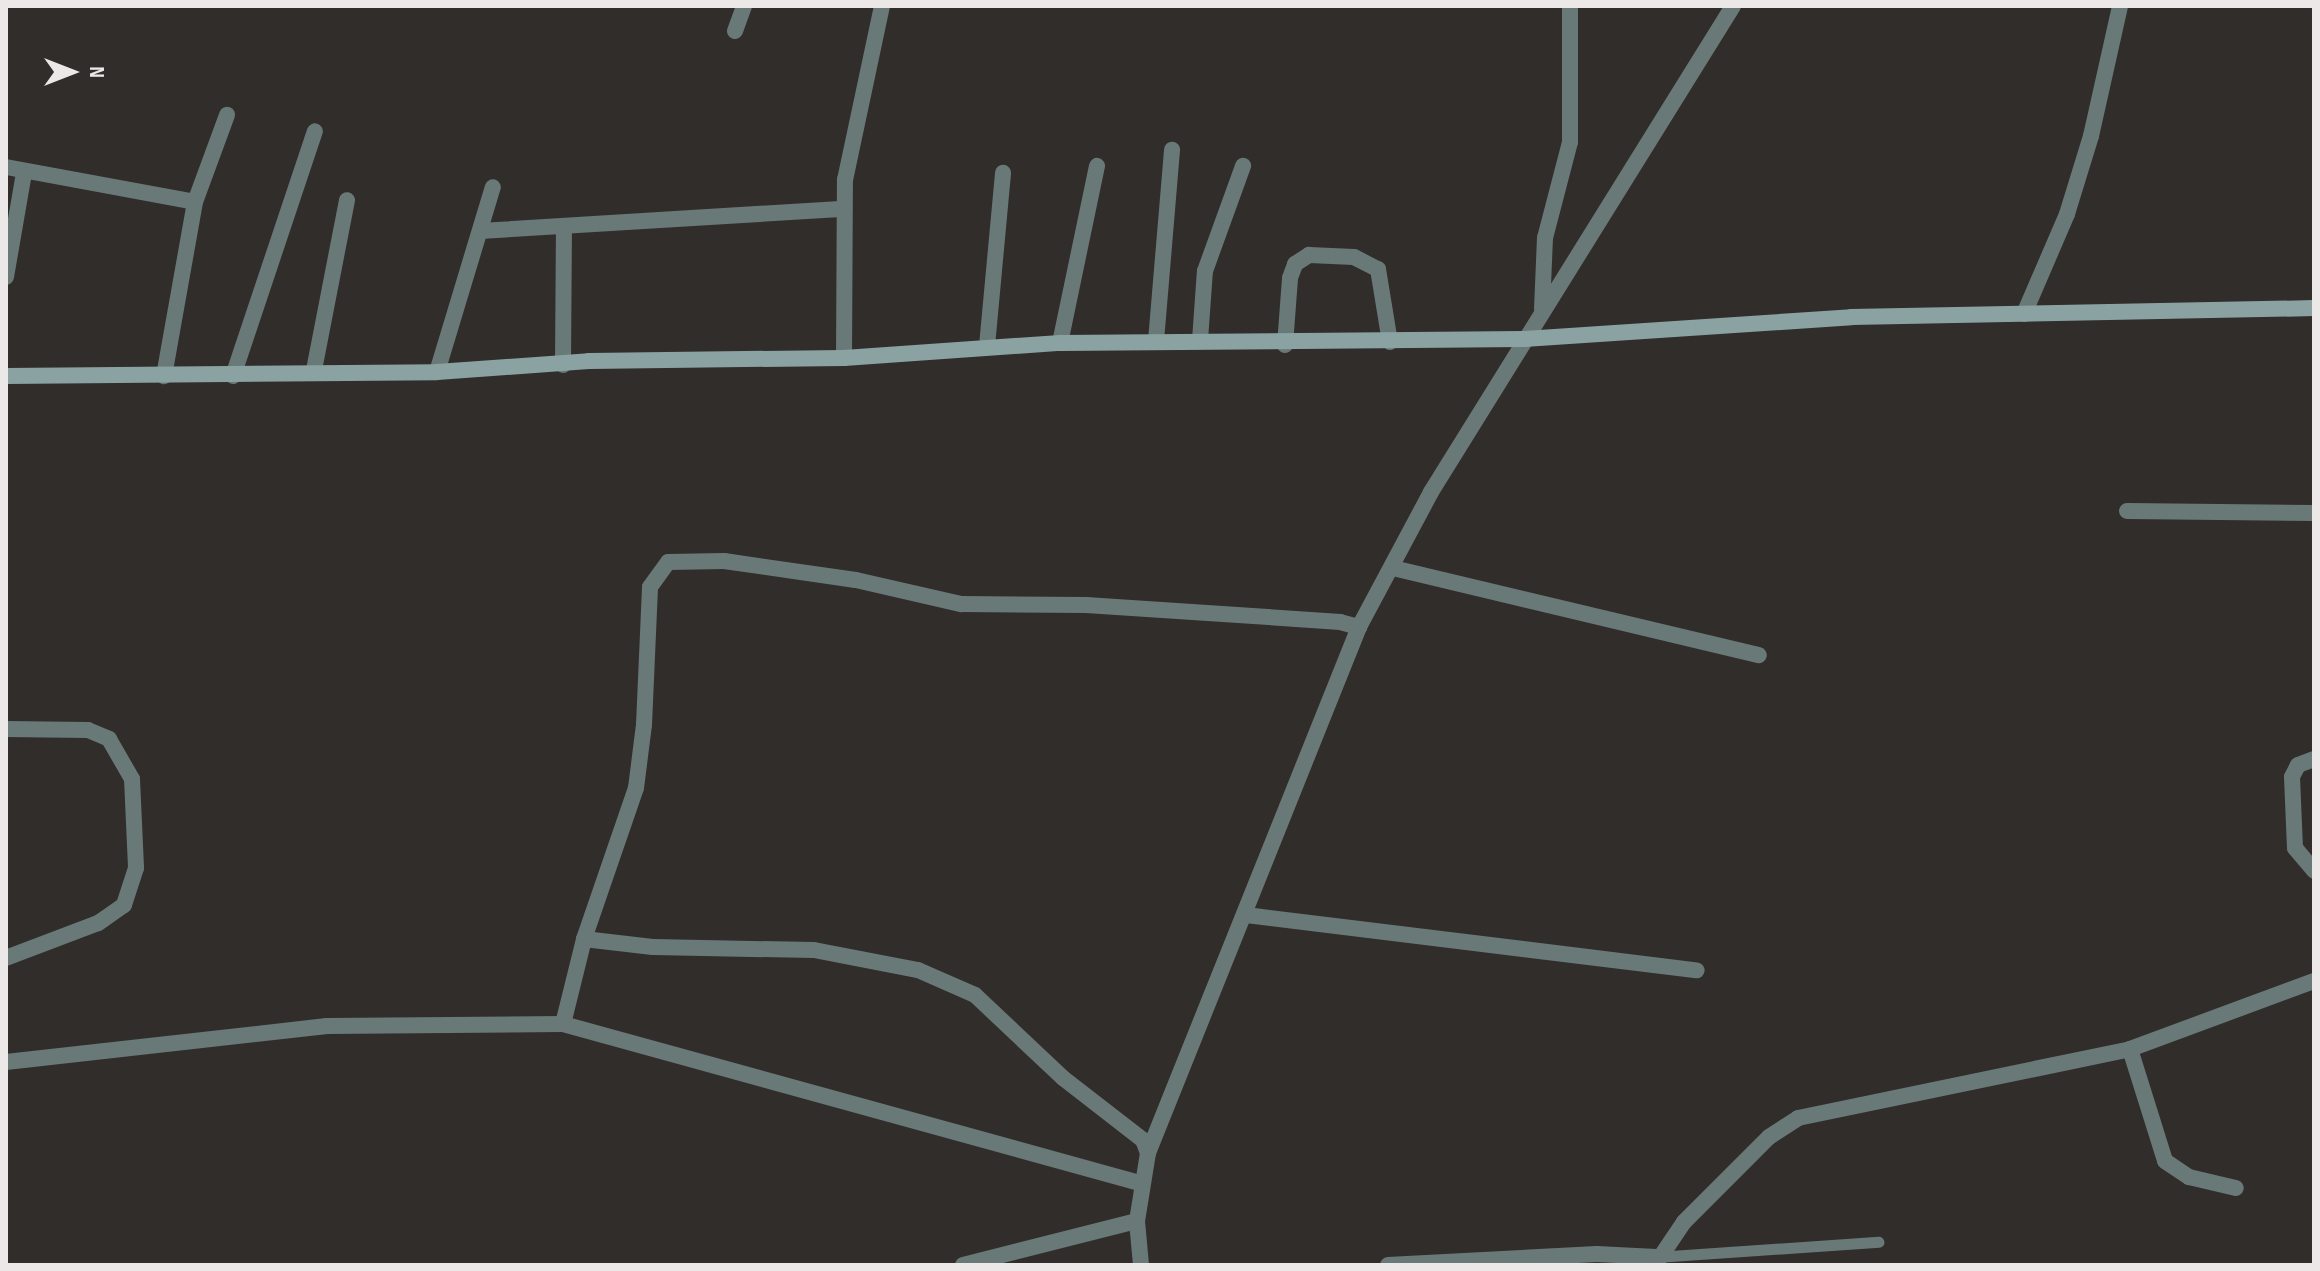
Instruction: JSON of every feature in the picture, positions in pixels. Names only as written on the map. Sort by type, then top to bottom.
[{"type":"main road","points":[[6,376],[233,376],[314,370],[437,372],[563,365],[844,358],[1060,343],[1200,340],[1285,345],[1524,339],[1851,317],[2314,308]]},
{"type":"street","points":[[735,31],[744,6]]},
{"type":"street","points":[[844,358],[844,209],[848,157],[882,6]]},
{"type":"street","points":[[1542,309],[1545,238],[1570,142],[1570,6]]},
{"type":"street","points":[[1141,1265],[1137,1221],[1140,1183],[1148,1153],[1359,627],[1431,492],[1733,6]]},
{"type":"street","points":[[2024,314],[2067,214],[2091,136],[2120,6]]},
{"type":"street","points":[[164,376],[195,202],[227,115]]},
{"type":"street","points":[[233,376],[315,131]]},
{"type":"street","points":[[1156,341],[1172,150]]},
{"type":"street","points":[[1060,343],[1097,166]]},
{"type":"street","points":[[1200,340],[1205,271],[1243,166]]},
{"type":"street","points":[[6,167],[24,173],[195,202]]},
{"type":"street","points":[[6,277],[24,173]]},
{"type":"street","points":[[987,346],[1003,173]]},
{"type":"street","points":[[437,372],[493,187]]},
{"type":"street","points":[[314,370],[347,200]]},
{"type":"street","points":[[480,231],[844,209]]},
{"type":"street","points":[[563,365],[564,227]]},
{"type":"street","points":[[1285,345],[1290,278],[1295,264],[1309,255],[1354,257],[1378,269],[1390,342]]},
{"type":"street","points":[[2127,511],[2314,513]]},
{"type":"street","points":[[563,1024],[584,939],[636,788],[644,725],[650,587],[668,562],[724,561],[856,580],[961,604],[1086,605],[1359,627]]},
{"type":"street","points":[[1393,568],[1759,655]]},
{"type":"street","points":[[6,729],[88,730],[109,739],[132,779],[136,868],[124,905],[98,923],[6,958]]},
{"type":"street","points":[[2314,759],[2298,765],[2292,777],[2295,848],[2314,871]]},
{"type":"street","points":[[1246,915],[1697,970]]},
{"type":"street","points":[[584,939],[653,947],[814,950],[918,970],[975,995],[1063,1078],[1143,1140],[1148,1153]]},
{"type":"street","points":[[1388,1265],[1597,1254],[1656,1261],[1684,1222],[1769,1137],[1798,1118],[2130,1049],[2314,981]]},
{"type":"street","points":[[6,1062],[327,1026],[563,1024],[1140,1183]]},
{"type":"street","points":[[2130,1049],[2165,1161],[2189,1177],[2236,1188]]},
{"type":"street","points":[[963,1265],[1137,1221]]},
{"type":"lane","points":[[1656,1261],[1878,1242]]}]
